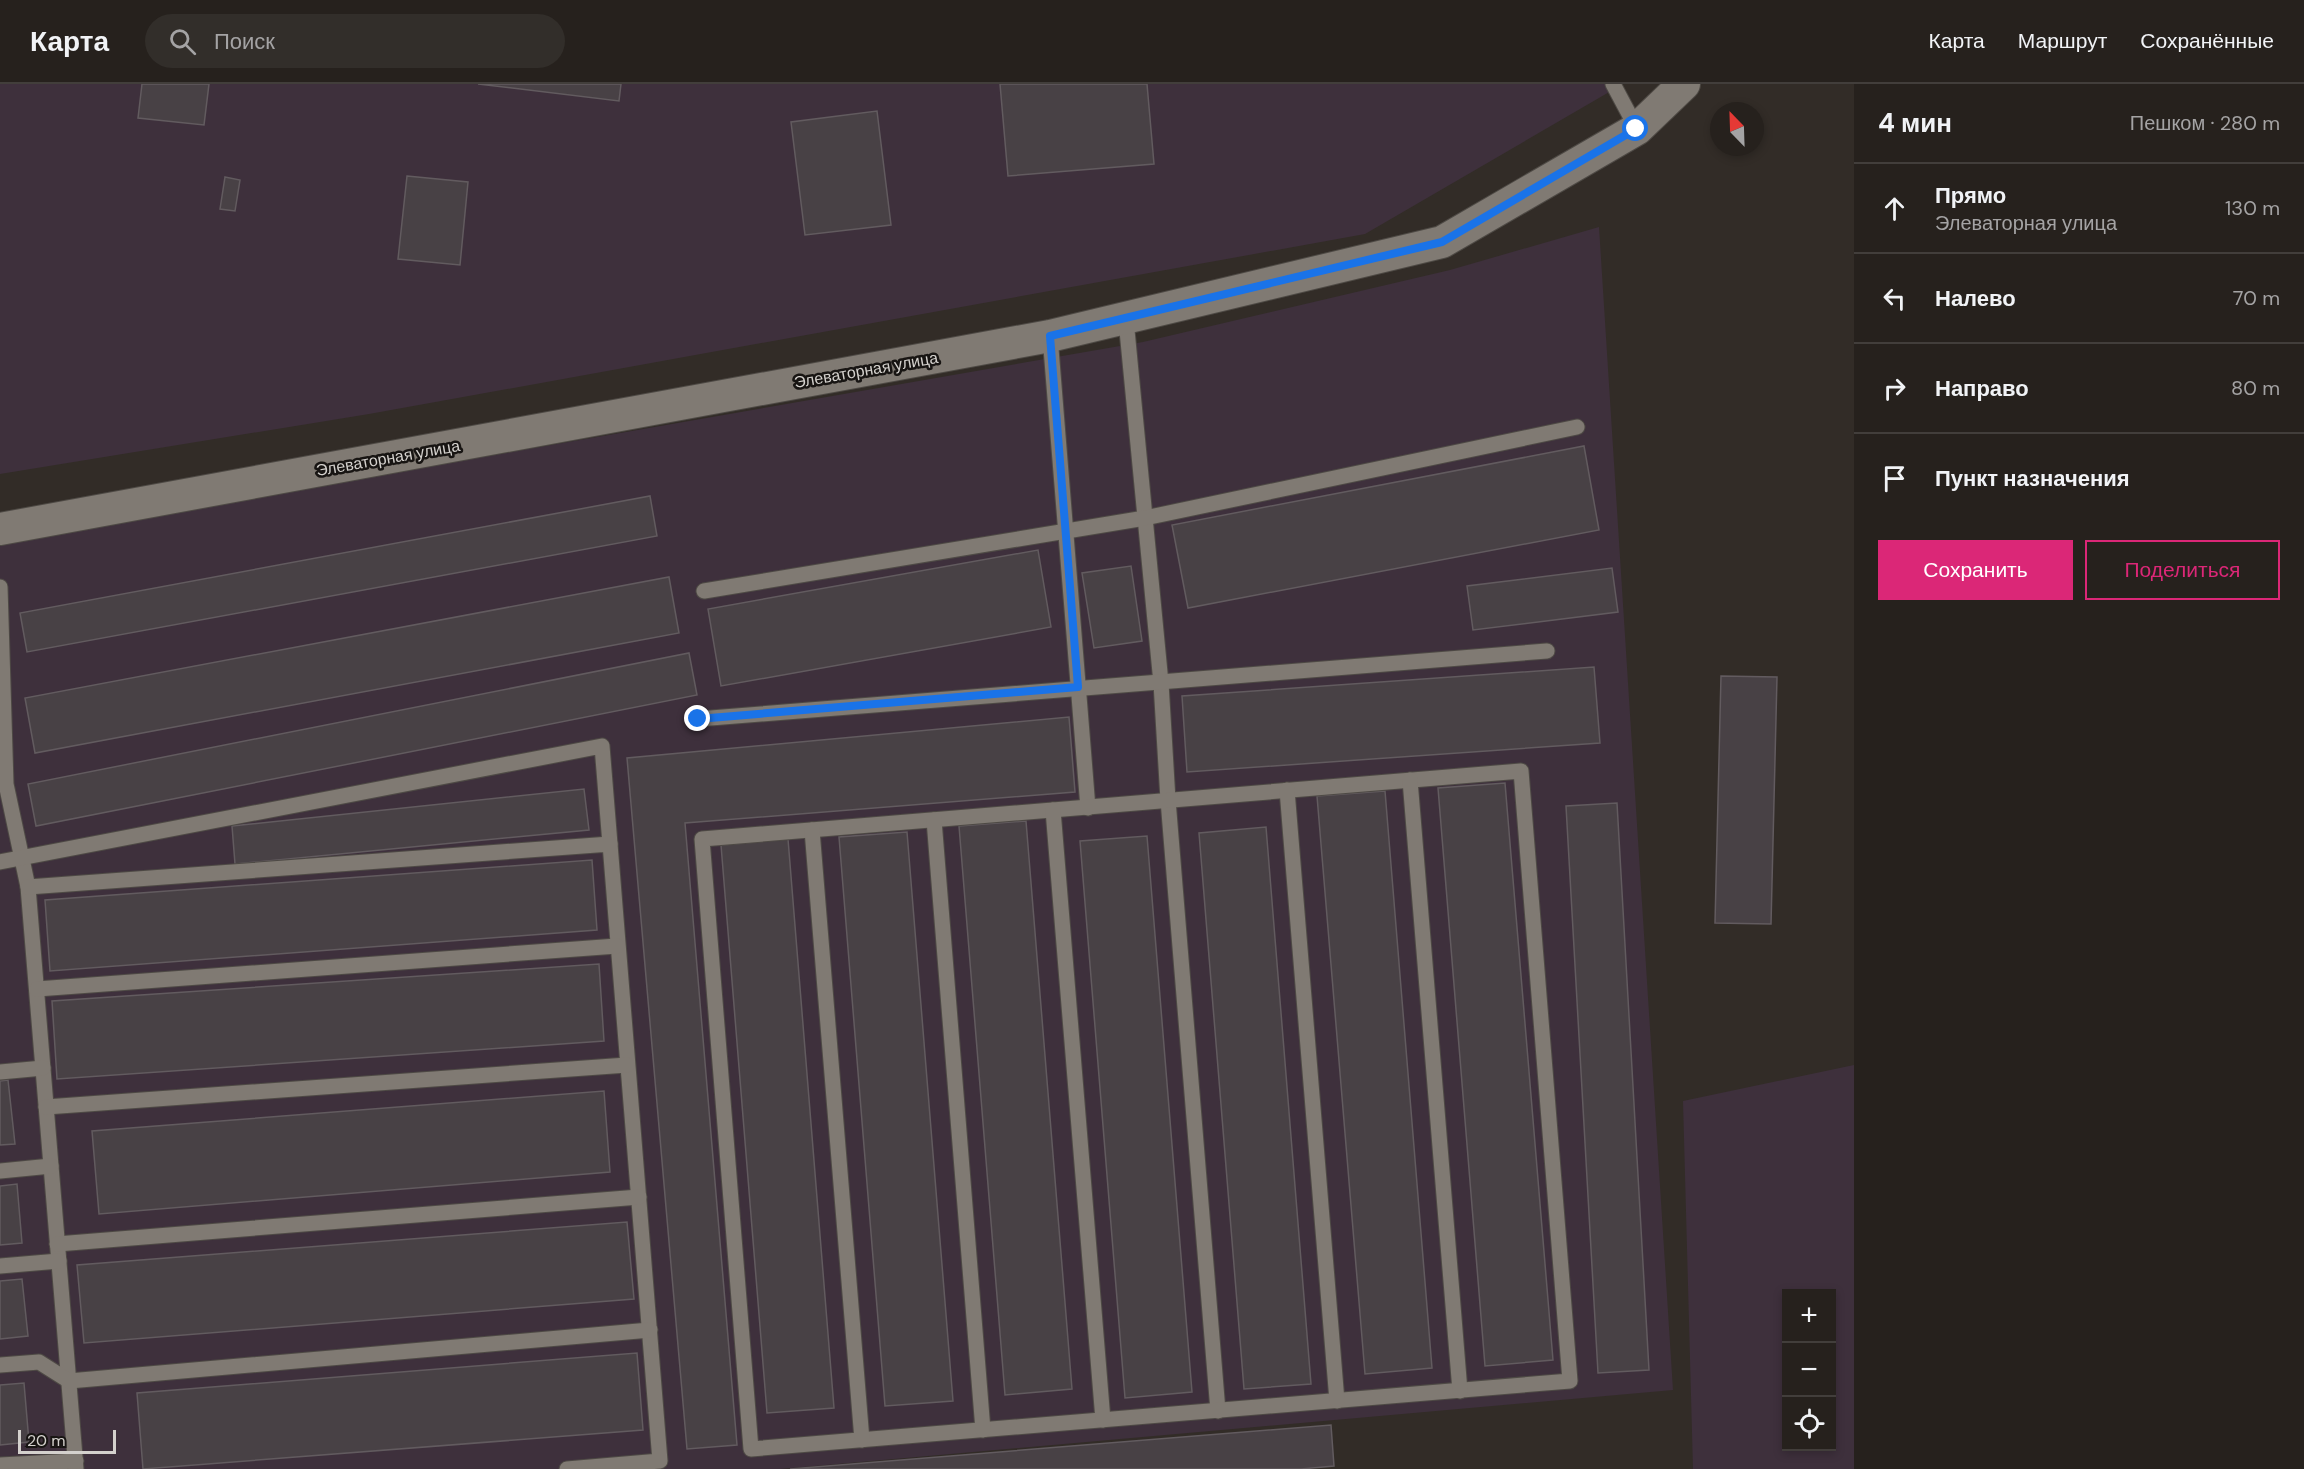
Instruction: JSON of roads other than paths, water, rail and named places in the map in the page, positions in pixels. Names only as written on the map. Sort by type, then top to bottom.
[{"type":"street","name":"Элеваторная улица","points":[[0,529],[1050,336],[1126,320],[1442,242],[1636,129],[1684,84]]},
{"type":"lane","points":[[1614,84],[1636,129]]},
{"type":"lane","points":[[1126,320],[1161,683],[1168,800],[1218,1411]]},
{"type":"lane","points":[[1050,336],[1088,808]]},
{"type":"lane","points":[[704,591],[1065,529],[1145,518],[1577,427]]},
{"type":"lane","points":[[0,587],[6,784],[28,887],[76,1465],[0,1465]]},
{"type":"lane","points":[[698,719],[1547,651]]},
{"type":"lane","points":[[0,862],[602,746],[660,1461],[567,1469]]},
{"type":"lane","points":[[1521,771],[1570,1382],[751,1449],[702,839],[1287,790],[1521,771]]},
{"type":"lane","points":[[1410,780],[1460,1391]]},
{"type":"lane","points":[[1287,790],[1337,1401]]},
{"type":"lane","points":[[1053,810],[1103,1420]]},
{"type":"lane","points":[[934,820],[983,1430]]},
{"type":"lane","points":[[812,830],[862,1440]]},
{"type":"lane","points":[[28,887],[610,844]]},
{"type":"lane","points":[[37,989],[617,946]]},
{"type":"lane","points":[[46,1107],[627,1065]]},
{"type":"lane","points":[[0,1072],[43,1068]]},
{"type":"lane","points":[[0,1171],[51,1166]]},
{"type":"lane","points":[[57,1244],[639,1197]]},
{"type":"lane","points":[[0,1266],[59,1262]]},
{"type":"lane","points":[[0,1365],[39,1362],[69,1381],[651,1330]]}]
